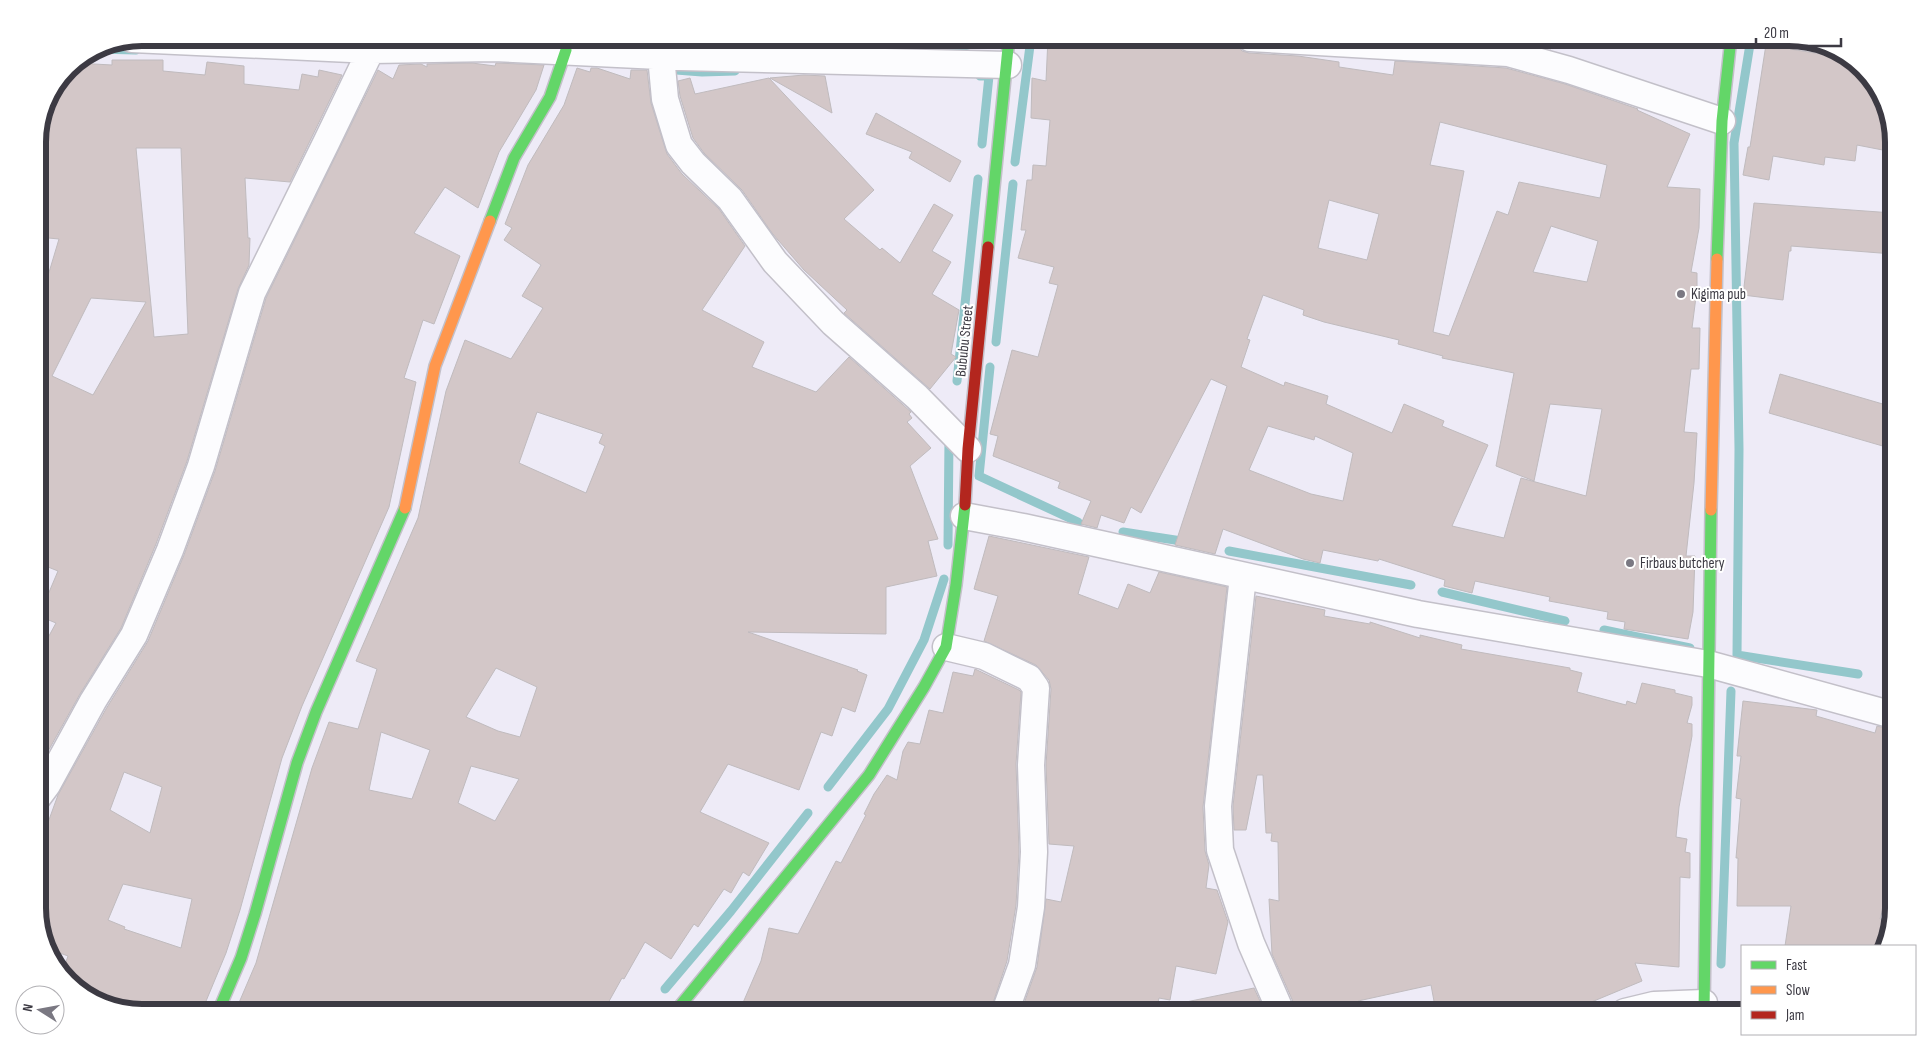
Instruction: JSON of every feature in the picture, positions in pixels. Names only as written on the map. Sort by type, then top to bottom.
[{"type":"street","points":[[276,46],[372,50],[494,48],[661,56],[1008,65]]},
{"type":"street","name":"Bububu Street","points":[[682,1004],[869,775],[924,687],[946,647],[964,516],[968,449],[1009,46]]},
{"type":"street","points":[[1388,46],[1508,53],[1569,70],[1722,121]]},
{"type":"street","points":[[1704,1004],[1708,664],[1718,196],[1722,121],[1730,46]]},
{"type":"street","points":[[46,786],[93,701],[134,636],[170,550],[201,466],[252,293],[372,50]]},
{"type":"street","points":[[221,1004],[241,958],[255,914],[297,763],[316,712],[404,512],[435,366],[514,158],[550,97],[566,50]]},
{"type":"street","points":[[661,56],[665,98],[679,145],[693,163],[730,199],[775,262],[833,323],[917,397],[968,449]]},
{"type":"street","points":[[964,516],[1024,527],[1418,614],[1708,664],[1885,713]]},
{"type":"street","points":[[1243,576],[1218,806],[1220,850],[1251,943],[1278,1004]]},
{"type":"street","points":[[946,647],[984,656],[1029,678],[1036,688],[1031,765],[1034,852],[1031,907],[1022,965],[1008,1004]]},
{"type":"building","points":[[1048,46],[1238,46],[1242,51],[1249,53],[1298,56],[1339,62],[1339,67],[1393,75],[1395,61],[1506,68],[1565,84],[1638,109],[1690,134],[1667,187],[1700,189],[1699,228],[1691,272],[1697,273],[1692,328],[1700,328],[1699,369],[1691,369],[1684,432],[1697,433],[1686,556],[1695,556],[1693,612],[1688,639],[1624,629],[1625,622],[1607,619],[1608,612],[1549,601],[1550,597],[1475,581],[1472,593],[1444,586],[1445,580],[1379,559],[1378,561],[1323,550],[1320,563],[1303,559],[1223,529],[1215,554],[1175,545],[1227,386],[1211,379],[1141,513],[1131,507],[1124,523],[1101,515],[1097,528],[1081,524],[1091,501],[1058,488],[1060,482],[993,456],[998,436],[990,434],[1012,350],[1038,357],[1058,285],[1049,283],[1054,267],[1018,258],[1026,230],[1021,230],[1027,180],[1032,180],[1033,165],[1046,166],[1050,120],[1031,118],[1032,78],[1046,81]],"holes":[[[1440,122],[1607,165],[1600,198],[1519,182],[1508,215],[1497,211],[1449,336],[1433,332],[1464,171],[1430,165]],[[1329,200],[1379,214],[1367,260],[1318,248]],[[1551,226],[1598,241],[1587,282],[1533,272]],[[1263,295],[1304,310],[1303,315],[1324,322],[1399,340],[1398,344],[1443,356],[1442,358],[1514,373],[1496,466],[1534,481],[1550,404],[1602,409],[1586,496],[1521,478],[1504,538],[1452,526],[1488,445],[1442,426],[1444,421],[1404,404],[1392,433],[1326,404],[1328,396],[1285,382],[1284,386],[1241,367],[1250,340],[1247,339]],[[1268,426],[1314,440],[1315,436],[1353,453],[1343,501],[1311,494],[1249,470]]]},
{"type":"building","points":[[1539,46],[1552,46],[1551,49]]},
{"type":"building","points":[[1766,46],[1791,46],[1790,49],[1830,55],[1842,62],[1869,89],[1880,111],[1885,136],[1885,150],[1857,145],[1855,161],[1825,157],[1824,165],[1773,156],[1769,180],[1743,175],[1748,147],[1750,147]]},
{"type":"building","points":[[112,60],[163,60],[163,71],[205,75],[207,62],[244,66],[244,84],[299,90],[302,74],[318,77],[319,70],[342,75],[290,182],[245,178],[248,238],[250,238],[249,265],[238,289],[187,461],[156,544],[121,628],[80,694],[46,755],[46,641],[56,623],[46,619],[46,599],[58,571],[46,566],[46,282],[59,239],[46,238],[46,136],[54,105],[62,89],[74,74],[87,64],[112,65]],"holes":[[[136,148],[181,148],[188,334],[154,337]],[[91,298],[146,302],[93,395],[52,376]]]},
{"type":"building","points":[[472,63],[495,66],[496,63],[544,65],[536,90],[499,152],[478,208],[445,187],[414,233],[460,256],[434,324],[423,320],[404,378],[416,382],[389,507],[302,706],[282,758],[240,910],[226,953],[205,1004],[142,1004],[111,999],[89,988],[70,971],[65,965],[68,956],[57,952],[51,939],[46,914],[46,828],[58,795],[106,709],[148,641],[184,555],[215,471],[266,298],[378,70],[393,79],[399,65],[421,64],[427,67],[427,64]],"holes":[[[124,772],[162,787],[150,833],[110,810]],[[123,884],[192,899],[181,948],[124,929],[125,927],[108,920]]]},
{"type":"building","points":[[577,68],[590,72],[591,68],[597,68],[630,79],[631,70],[647,70],[651,103],[667,154],[682,174],[719,209],[745,246],[702,310],[764,342],[752,367],[816,392],[849,357],[911,412],[909,414],[912,418],[907,422],[931,448],[910,466],[938,539],[928,541],[937,576],[886,587],[886,634],[748,632],[858,670],[867,675],[855,712],[842,707],[832,736],[821,732],[799,790],[728,764],[700,812],[769,843],[749,876],[743,872],[731,893],[724,889],[698,927],[694,924],[671,959],[645,942],[607,1004],[238,1004],[256,963],[312,768],[329,722],[358,729],[377,669],[356,661],[418,518],[446,391],[465,340],[511,359],[543,308],[522,296],[541,265],[504,240],[512,228],[505,224],[528,165],[564,105]],"holes":[[[537,412],[603,434],[599,443],[605,446],[586,493],[519,463]],[[496,668],[537,687],[520,737],[498,731],[466,717]],[[381,732],[430,750],[412,799],[369,790]],[[471,766],[519,779],[495,821],[458,803]]]},
{"type":"building","points":[[804,75],[825,76],[832,113],[770,78]]},
{"type":"building","points":[[690,78],[695,94],[769,78],[874,190],[844,219],[880,250],[882,248],[900,263],[934,204],[953,215],[932,251],[951,262],[932,294],[959,310],[951,354],[956,357],[930,389],[844,313],[847,310],[804,270],[772,233],[742,190],[704,153],[693,138],[680,96],[678,81]]},
{"type":"building","points":[[876,113],[961,161],[950,182],[909,158],[912,152],[866,134]]},
{"type":"building","points":[[1754,203],[1885,212],[1885,253],[1791,246],[1783,300],[1743,295]]},
{"type":"building","points":[[1780,374],[1885,405],[1885,447],[1769,413]]},
{"type":"building","points":[[989,536],[1089,557],[1078,594],[1118,609],[1128,584],[1150,593],[1159,572],[1227,587],[1203,807],[1205,851],[1209,865],[1206,888],[1217,890],[1228,922],[1216,974],[1176,966],[1170,1000],[1159,998],[1158,1004],[1024,1004],[1037,967],[1046,899],[1061,902],[1074,846],[1049,844],[1046,765],[1051,689],[1049,680],[1036,665],[984,641],[998,596],[974,589]]},
{"type":"building","points":[[1256,596],[1325,610],[1324,616],[1370,624],[1370,622],[1420,638],[1420,635],[1462,645],[1461,649],[1570,668],[1570,670],[1582,673],[1577,692],[1626,705],[1627,701],[1636,704],[1642,683],[1675,690],[1675,693],[1692,697],[1692,705],[1687,723],[1692,724],[1692,736],[1679,807],[1676,837],[1687,839],[1685,852],[1690,853],[1690,878],[1680,877],[1679,967],[1635,963],[1642,981],[1587,1004],[1435,1004],[1431,985],[1358,1001],[1359,1004],[1294,1004],[1272,954],[1269,899],[1279,901],[1278,842],[1271,841],[1272,833],[1266,833],[1263,775],[1257,775],[1246,830],[1234,830],[1233,806]]},
{"type":"building","points":[[975,669],[1021,692],[1016,764],[1019,852],[1016,905],[1007,961],[993,1004],[742,1004],[761,961],[769,928],[798,934],[836,861],[841,863],[866,815],[864,814],[874,794],[887,775],[897,780],[903,751],[908,742],[920,744],[929,710],[943,713],[953,672],[973,676]]},
{"type":"building","points":[[1743,701],[1817,710],[1816,716],[1875,733],[1877,726],[1885,728],[1885,901],[1880,919],[1884,920],[1877,945],[1785,945],[1791,906],[1737,906],[1738,858],[1736,858],[1741,799],[1736,798],[1741,756],[1737,756]]},
{"type":"building","points":[[1254,988],[1261,1004],[1186,1004],[1186,1002]]},
{"type":"waterway","points":[[748,47],[758,46]]},
{"type":"waterway","points":[[878,46],[890,50]]},
{"type":"waterway","points":[[900,49],[942,50],[963,46]]},
{"type":"waterway","points":[[1015,162],[1030,46]]},
{"type":"waterway","points":[[1750,46],[1734,143],[1739,449],[1737,655],[1858,674]]},
{"type":"waterway","points":[[117,50],[136,50]]},
{"type":"waterway","points":[[663,69],[702,72],[735,71]]},
{"type":"waterway","points":[[980,76],[989,76],[982,144]]},
{"type":"waterway","points":[[957,381],[978,179]]},
{"type":"waterway","points":[[996,342],[1013,184]]},
{"type":"waterway","points":[[990,367],[979,476],[1078,522]]},
{"type":"waterway","points":[[948,545],[949,438]]},
{"type":"waterway","points":[[1123,532],[1188,542]]},
{"type":"waterway","points":[[1229,551],[1411,585]]},
{"type":"waterway","points":[[828,787],[888,709],[924,640],[944,579]]},
{"type":"waterway","points":[[1442,592],[1565,621]]},
{"type":"waterway","points":[[1604,630],[1690,648]]},
{"type":"waterway","points":[[1721,964],[1731,691]]},
{"type":"waterway","points":[[665,989],[731,911],[808,813]]},
{"type":"traffic: fast","points":[[988,247],[1008,46]]},
{"type":"traffic: fast","points":[[1717,259],[1722,121],[1730,46]]},
{"type":"traffic: fast","points":[[490,221],[514,158],[550,97],[566,50]]},
{"type":"traffic: fast","points":[[682,1004],[869,775],[924,687],[946,647],[956,585],[965,505]]},
{"type":"traffic: fast","points":[[221,1004],[241,958],[255,914],[297,763],[316,712],[405,508]]},
{"type":"traffic: fast","points":[[1704,1004],[1711,510]]},
{"type":"traffic: slow","points":[[405,508],[435,366],[490,221]]},
{"type":"traffic: slow","points":[[1711,510],[1717,259]]},
{"type":"traffic: jam","points":[[965,505],[968,449],[988,247]]},
{"type":"place","name":"Kigima pub","points":[[1681,294]]},
{"type":"place","name":"Firbaus butchery","points":[[1630,563]]}]
